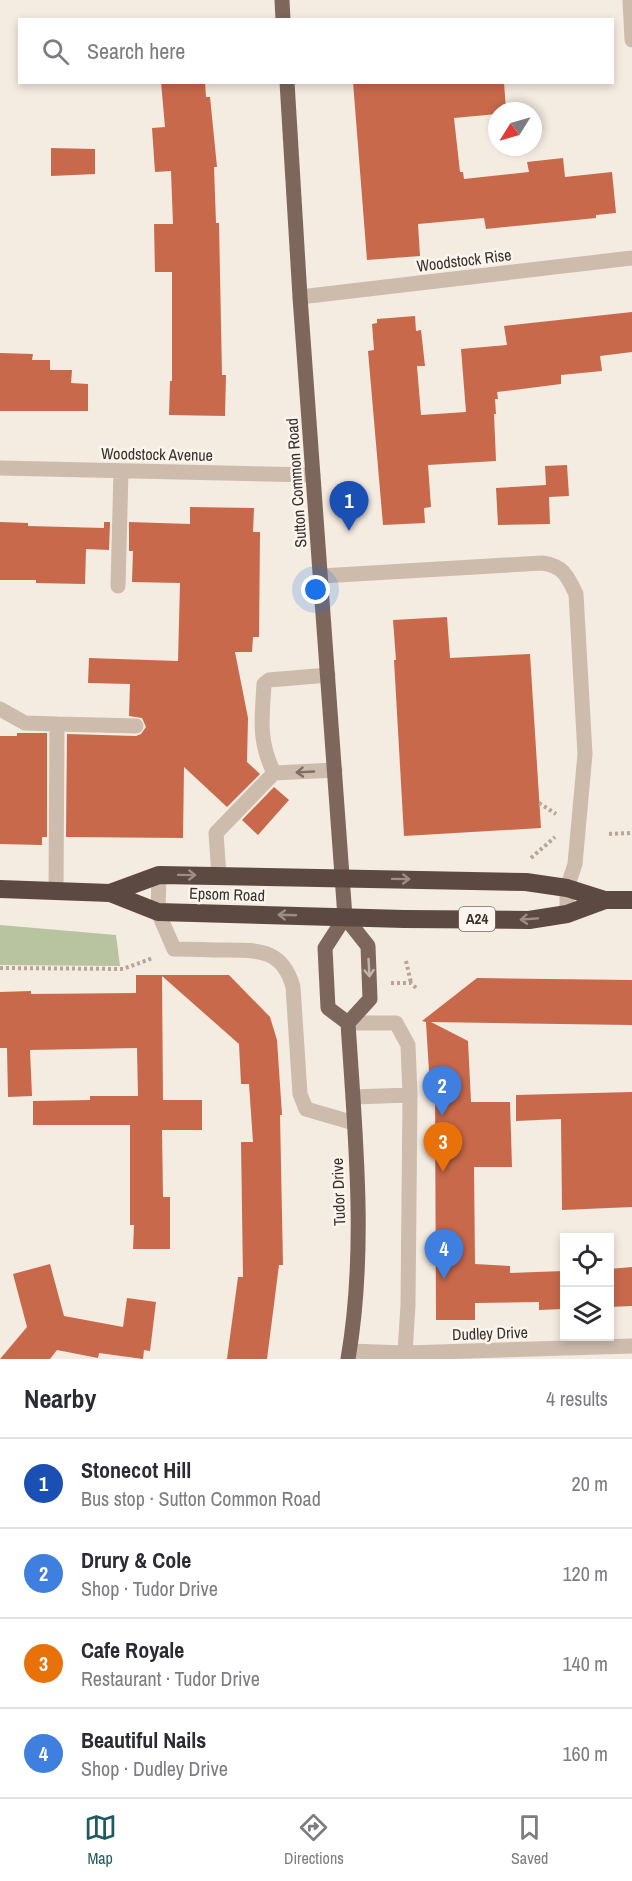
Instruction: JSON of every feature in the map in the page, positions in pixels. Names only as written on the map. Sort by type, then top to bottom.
[{"type":"highway","name":"Epsom Road","points":[[110,893],[159,875],[343,878]]},
{"type":"highway","name":"A24","points":[[343,878],[526,882],[567,888],[605,900],[631,900]]},
{"type":"highway","name":"Epsom Road","points":[[0,889],[110,893],[158,912],[345,917]]},
{"type":"highway","name":"A24","points":[[345,917],[530,920],[567,914],[605,900]]},
{"type":"main road","points":[[282,0],[283,18]]},
{"type":"main road","name":"Sutton Common Road","points":[[287,84],[300,297],[345,917]]},
{"type":"main road","points":[[345,917],[368,946],[370,983],[370,999],[348,1023],[328,1008],[325,948],[345,917]]},
{"type":"main road","name":"Tudor Drive","points":[[348,1023],[353,1097],[357,1237],[356,1293],[349,1355]]},
{"type":"street","points":[[630,0],[632,40]]},
{"type":"street","name":"Woodstock Rise","points":[[300,297],[632,258]]},
{"type":"street","name":"Woodstock Avenue","points":[[0,468],[314,475]]},
{"type":"street","points":[[117,586],[121,471]]},
{"type":"street","points":[[321,576],[542,563],[556,565],[568,577],[576,594],[585,754],[574,864],[567,888],[567,914]]},
{"type":"street","points":[[274,773],[265,755],[261,735],[264,684],[268,680],[328,675]]},
{"type":"street","points":[[0,709],[25,723],[136,726]]},
{"type":"street","points":[[56,891],[57,724]]},
{"type":"street","points":[[219,876],[216,833],[274,773],[335,770]]},
{"type":"street","points":[[159,875],[158,912],[174,949],[254,950],[268,954],[279,961],[289,972],[293,987],[300,1094],[306,1109],[354,1123]]},
{"type":"street","points":[[348,1023],[396,1023],[408,1045],[410,1095],[408,1305],[405,1353]]},
{"type":"street","points":[[353,1097],[410,1095]]},
{"type":"street","name":"Dudley Drive","points":[[349,1355],[632,1346]]},
{"type":"path","points":[[539,803],[556,813],[557,824]]},
{"type":"path","points":[[609,834],[632,833]]},
{"type":"path","points":[[525,863],[558,834]]},
{"type":"path","points":[[0,968],[123,969],[153,958]]},
{"type":"path","points":[[406,961],[411,983],[417,989]]},
{"type":"path","points":[[384,983],[411,983]]},
{"type":"green space","points":[[0,925],[116,935],[120,966],[0,965]]},
{"type":"building","points":[[161,84],[205,84],[206,97],[210,97],[217,167],[214,167],[216,223],[219,223],[222,375],[226,375],[225,416],[169,415],[170,381],[172,381],[172,272],[155,272],[154,224],[173,224],[171,171],[155,172],[152,128],[165,127]]},
{"type":"building","points":[[353,84],[504,84],[505,102],[488,102],[488,115],[454,118],[460,172],[463,172],[464,179],[529,172],[527,162],[563,158],[565,177],[612,172],[616,213],[596,215],[596,218],[486,229],[484,218],[418,224],[420,256],[367,260]]},
{"type":"building","points":[[51,148],[95,149],[95,174],[51,176]]},
{"type":"building","points":[[632,312],[632,352],[600,356],[602,371],[561,375],[561,384],[497,392],[496,414],[494,414],[496,461],[428,465],[431,507],[424,508],[425,523],[383,525],[368,351],[374,350],[372,324],[377,323],[377,319],[415,316],[416,331],[421,330],[425,366],[417,366],[421,415],[466,412],[461,349],[507,345],[504,326]]},
{"type":"building","points":[[0,353],[33,354],[32,360],[50,360],[50,370],[72,370],[71,383],[88,384],[88,411],[0,411]]},
{"type":"building","points":[[567,465],[569,496],[549,497],[550,524],[498,525],[496,488],[546,485],[545,466]]},
{"type":"building","points":[[190,507],[254,508],[253,532],[260,532],[259,637],[253,637],[252,652],[235,652],[248,718],[247,762],[260,774],[227,807],[184,767],[183,838],[66,837],[67,734],[136,736],[141,734],[146,727],[142,718],[129,716],[130,684],[88,683],[89,658],[178,661],[180,583],[132,582],[133,551],[129,551],[129,522],[190,524]]},
{"type":"building","points":[[0,522],[28,523],[28,526],[104,528],[104,522],[110,522],[109,550],[86,549],[85,584],[0,580]]},
{"type":"building","points":[[447,617],[450,658],[530,654],[541,828],[404,836],[393,620]]},
{"type":"building","points":[[17,733],[47,733],[47,837],[42,837],[42,845],[0,844],[0,736],[17,736]]},
{"type":"building","points":[[274,787],[289,800],[258,835],[242,820]]},
{"type":"building","points":[[136,975],[229,975],[270,1017],[277,1040],[282,1115],[280,1115],[283,1265],[279,1265],[267,1359],[227,1359],[238,1277],[243,1277],[241,1142],[253,1142],[249,1084],[241,1084],[239,1044],[162,976],[163,1100],[202,1100],[202,1130],[162,1130],[163,1197],[170,1197],[170,1249],[133,1249],[134,1225],[130,1225],[130,1125],[33,1125],[33,1101],[90,1100],[90,1096],[138,1096],[137,1048],[30,1050],[32,1096],[8,1097],[7,1048],[0,1048],[0,992],[136,993]]},
{"type":"building","points":[[477,978],[632,980],[632,1025],[431,1022],[468,1041],[471,1102],[510,1102],[512,1167],[474,1167],[475,1264],[510,1266],[510,1273],[560,1271],[560,1309],[539,1310],[539,1302],[475,1303],[475,1320],[436,1320],[435,1087],[430,1088],[426,1022],[422,1021]]},
{"type":"building","points":[[632,1092],[632,1207],[562,1210],[561,1119],[516,1121],[516,1095]]},
{"type":"building","points":[[50,1264],[64,1316],[123,1327],[127,1298],[156,1302],[150,1351],[144,1350],[143,1359],[99,1353],[98,1358],[57,1350],[50,1359],[0,1359],[27,1327],[13,1274]]},
{"type":"building","points":[[632,1267],[632,1306],[614,1307],[614,1269]]},
{"type":"place","name":"Stonecot Hill","points":[[349,531]]},
{"type":"place","name":"Drury & Cole","points":[[442,1116]]},
{"type":"place","name":"Cafe Royale","points":[[443,1172]]},
{"type":"place","name":"Beautiful Nails","points":[[444,1279]]}]
